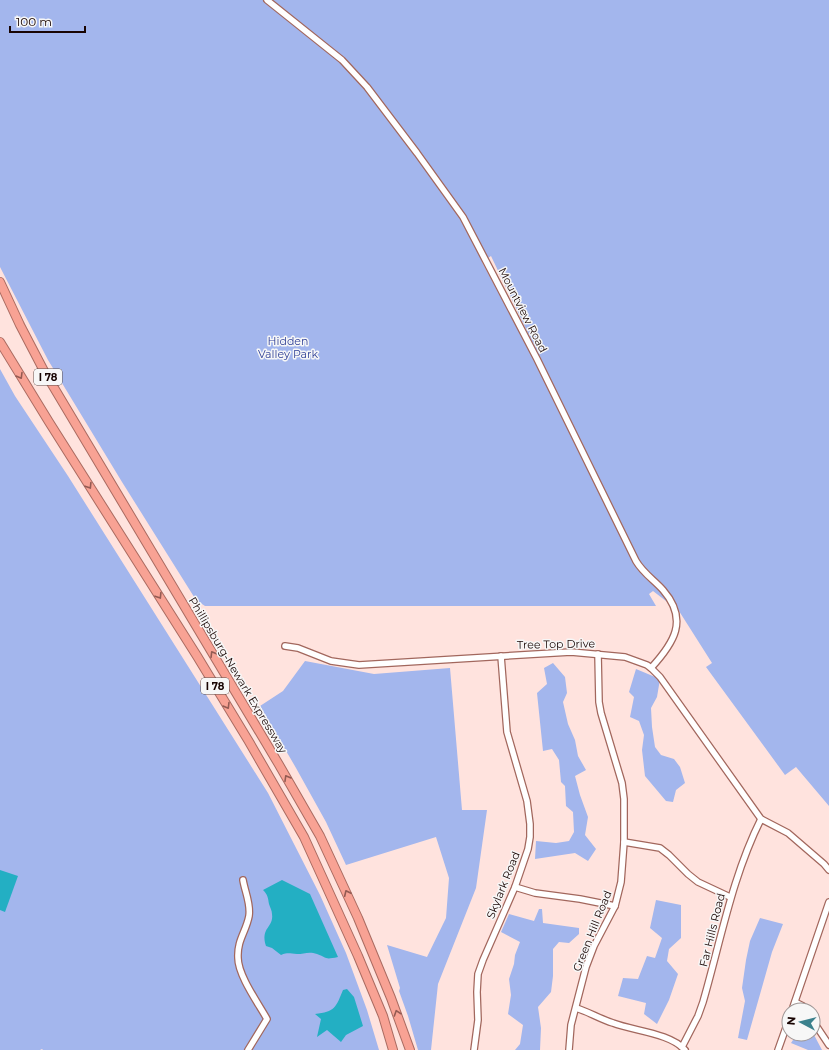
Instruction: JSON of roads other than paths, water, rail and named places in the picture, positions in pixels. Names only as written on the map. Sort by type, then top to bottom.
[{"type":"highway","name":"Phillipsburg-Newark Expressway","points":[[0,282],[44,371],[320,836],[358,918],[391,998],[410,1050]]},
{"type":"highway","name":"Phillipsburg-Newark Expressway","points":[[0,292],[20,324]]},
{"type":"highway","name":"I 78","points":[[0,342],[197,656],[304,837],[378,1003],[393,1050]]},
{"type":"street","name":"Mountview Road","points":[[267,0],[342,60],[353,71],[417,153],[463,217],[537,359],[636,561],[644,572],[664,592],[676,612],[677,625],[674,635],[658,661],[651,668]]},
{"type":"street","name":"Tree Top Drive","points":[[285,646],[298,648],[331,661],[359,665],[571,652],[625,657],[651,668],[667,686],[761,819],[788,833],[829,870]]},
{"type":"street","name":"Green Hill Road","points":[[569,1050],[571,1025],[590,957],[615,906],[621,882],[624,842],[624,799],[622,783],[601,713],[599,702],[598,654]]},
{"type":"street","name":"Skylark Road","points":[[474,1050],[478,1020],[478,974],[515,887],[528,849],[530,824],[524,789],[507,732],[501,656]]},
{"type":"street","name":"Far Hills Road","points":[[684,1048],[703,1002],[730,897],[751,838],[761,819]]},
{"type":"street","points":[[624,842],[660,848],[698,882],[730,897]]},
{"type":"street","points":[[243,880],[250,909],[249,918],[239,943],[238,959],[244,979],[267,1019],[248,1050]]},
{"type":"street","points":[[515,887],[535,893],[580,899],[615,906]]},
{"type":"street","points":[[794,1002],[829,902]]},
{"type":"street","points":[[576,1008],[614,1024],[659,1036],[684,1048]]},
{"type":"street","points":[[821,1033],[829,1045]]},
{"type":"park label","name":"Hidden Valley Park","points":[[288,347]]}]
